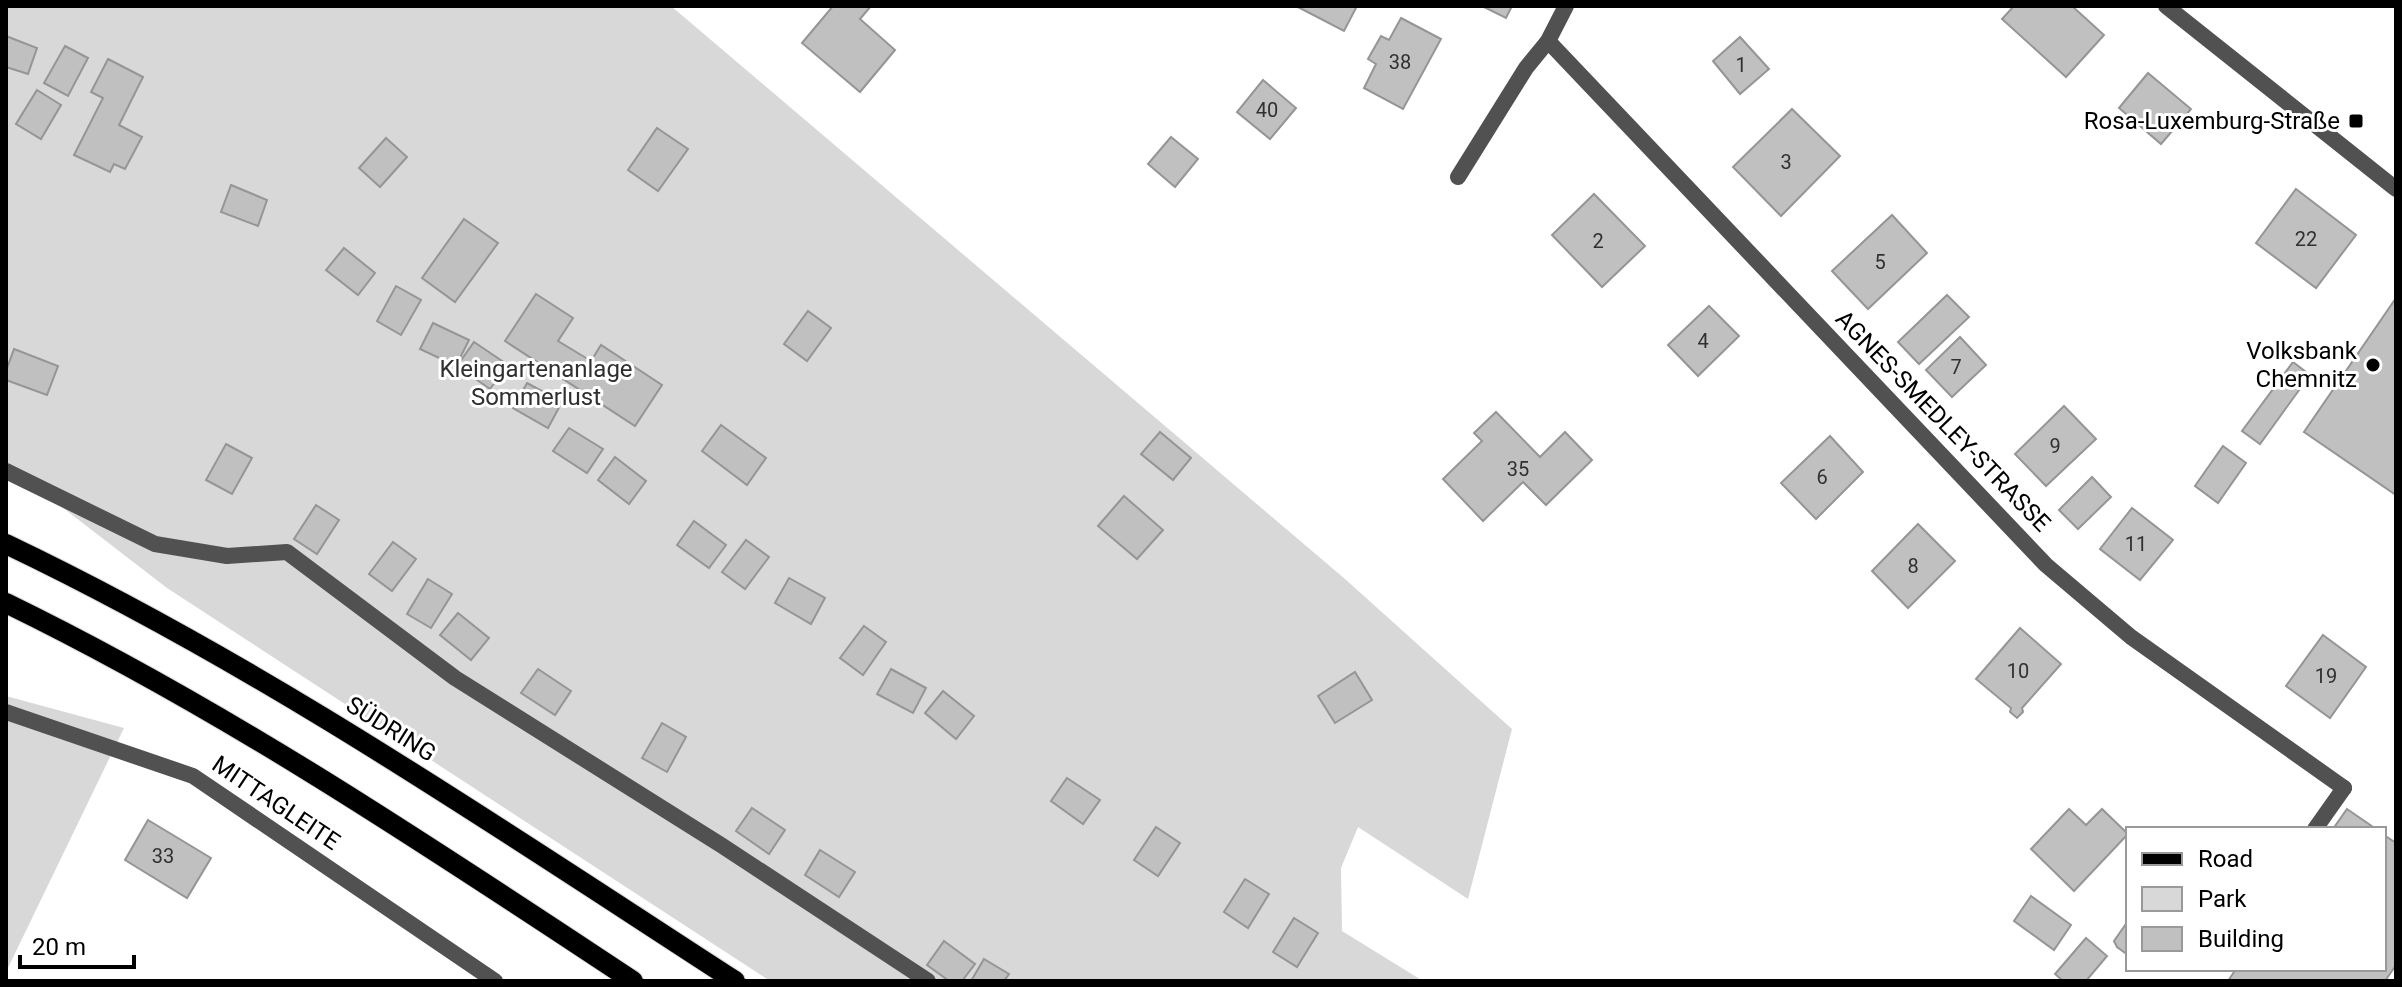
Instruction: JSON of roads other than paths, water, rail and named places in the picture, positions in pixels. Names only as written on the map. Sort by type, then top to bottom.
[{"type":"main road","name":"SÜDRING","points":[[6,544],[98,589],[258,677],[735,981]]},
{"type":"main road","points":[[6,603],[262,743],[633,981]]},
{"type":"street","points":[[1458,177],[1526,68],[1548,41],[1566,6]]},
{"type":"street","points":[[2166,6],[2396,189]]},
{"type":"street","name":"AGNES-SMEDLEY-STRASSE","points":[[1548,41],[2046,565],[2131,637],[2344,788],[2316,827]]},
{"type":"street","points":[[6,471],[155,544],[227,556],[287,552],[455,678],[721,845],[928,981]]},
{"type":"street","name":"MITTAGLEITE","points":[[6,712],[193,776],[495,981]]},
{"type":"place","name":"Rosa-Luxemburg-Straße","points":[[2356,121]]},
{"type":"place","name":"Volksbank Chemnitz","points":[[2373,365]]},
{"type":"park label","name":"Kleingartenanlage Sommerlust","points":[[536,383]]}]
